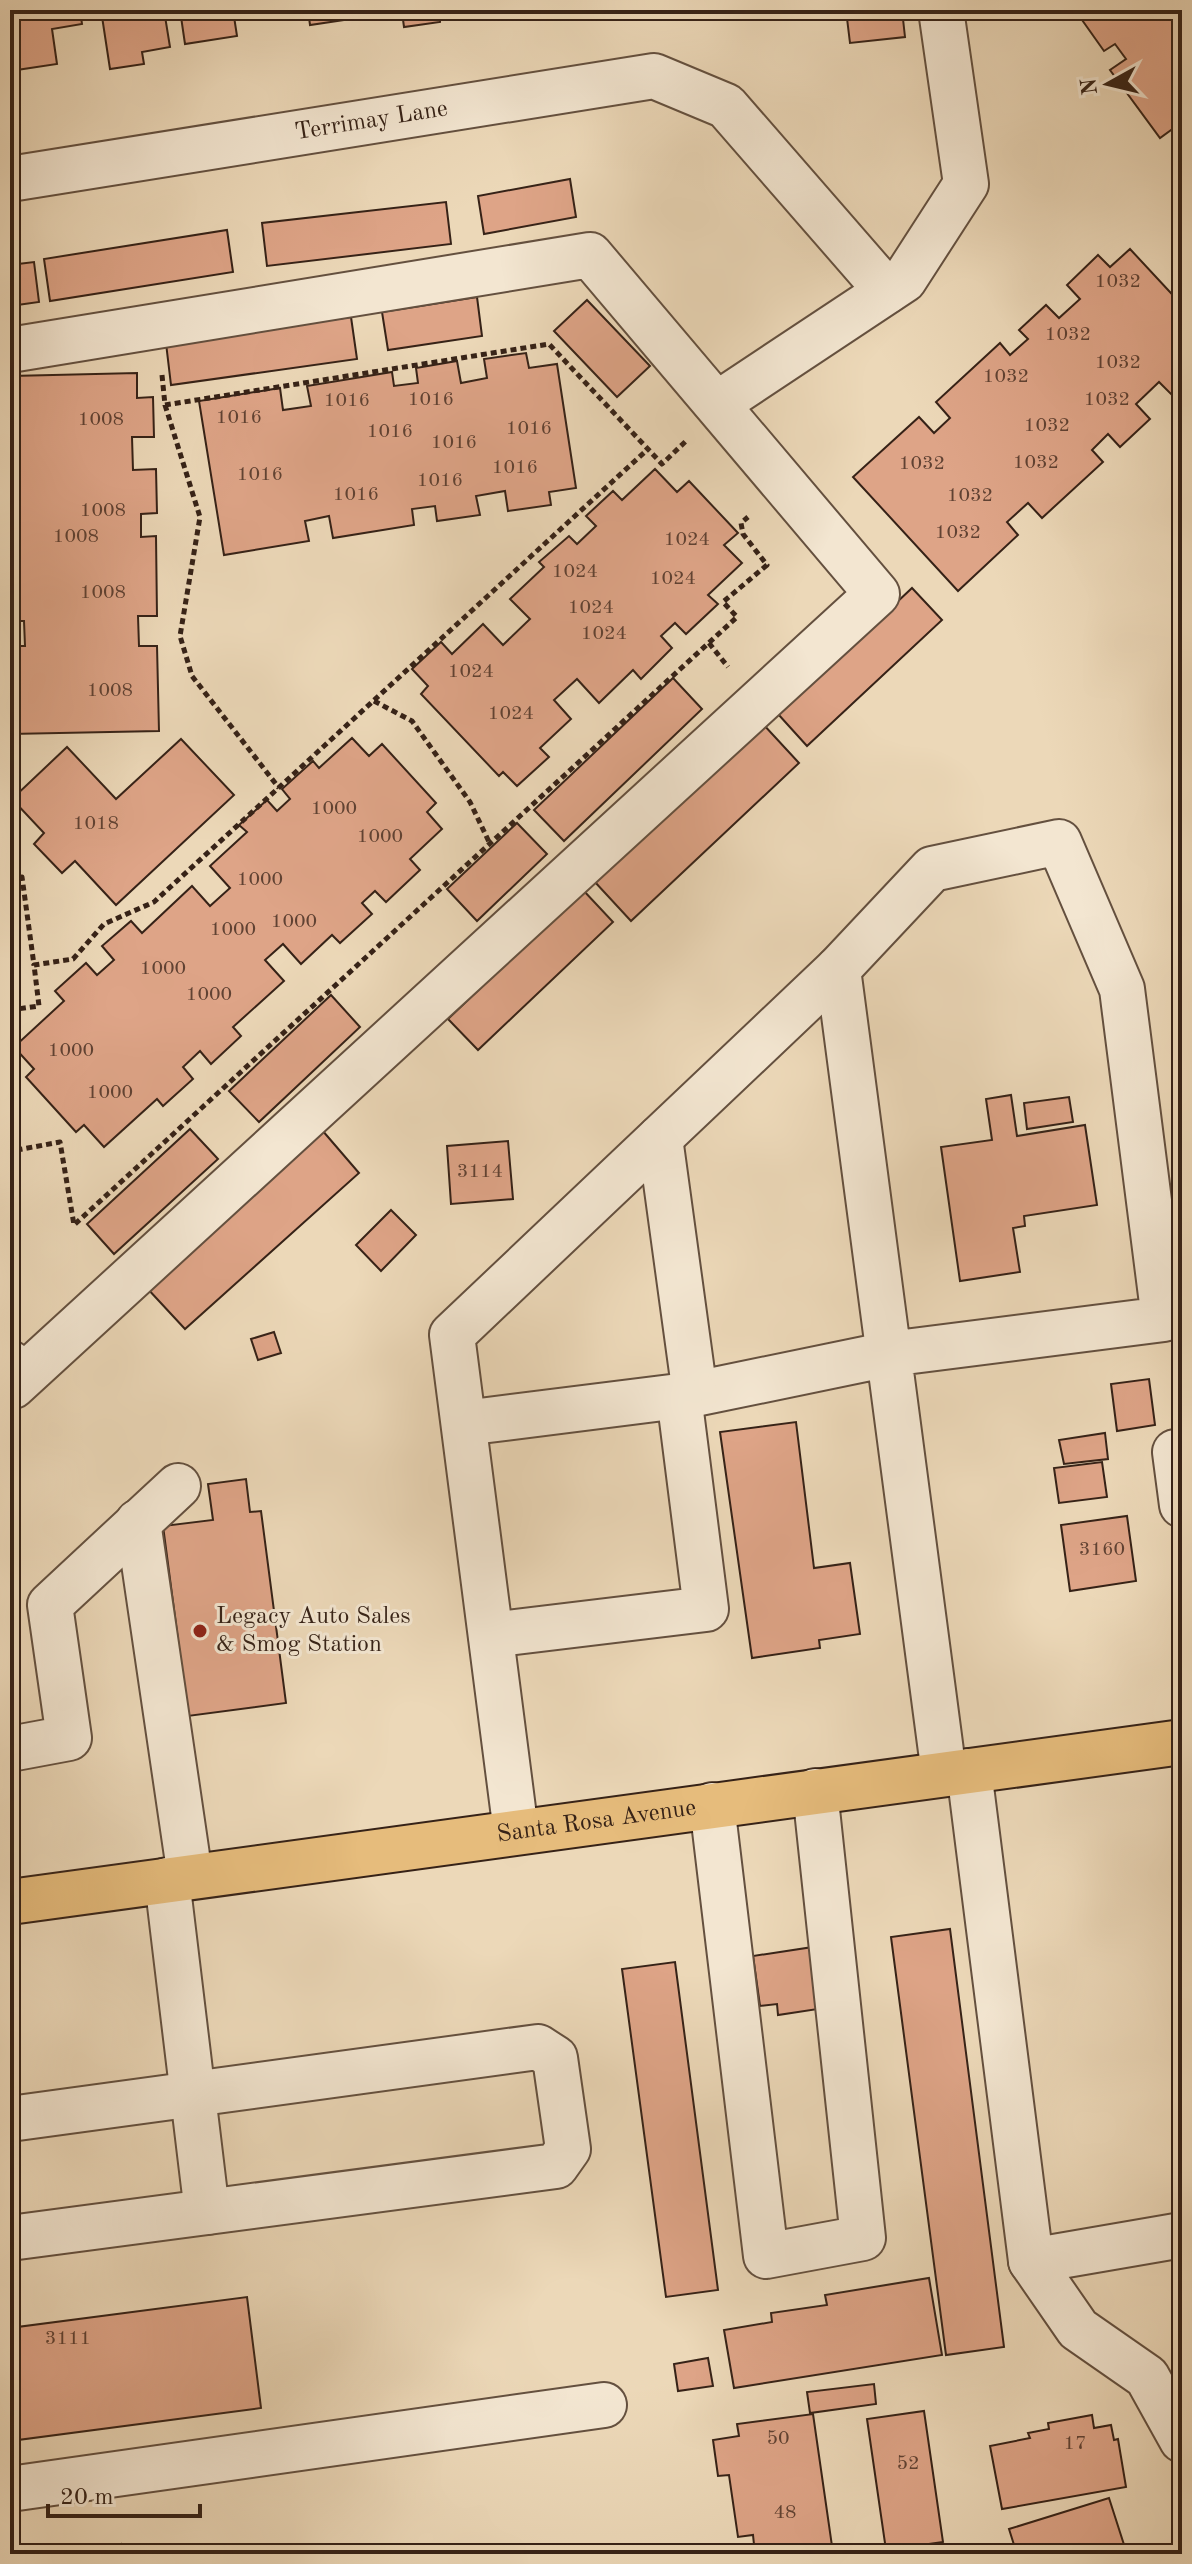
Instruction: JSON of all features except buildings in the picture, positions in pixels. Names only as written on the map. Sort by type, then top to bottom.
[{"type":"main road","name":"Santa Rosa Avenue","points":[[10,1902],[1182,1742]]},
{"type":"street","points":[[705,419],[904,280],[966,184],[941,10]]},
{"type":"street","name":"Terrimay Lane","points":[[10,179],[654,76],[726,106],[887,291]]},
{"type":"street","points":[[10,350],[590,255],[705,419],[877,594],[13,1386],[10,1363]]},
{"type":"street","points":[[464,1423],[687,1395],[889,1354],[1164,1319],[1122,989],[1059,842],[932,869],[838,969],[452,1335],[516,1832]]},
{"type":"street","points":[[838,969],[889,1354],[1031,2261],[1078,2329],[1147,2377],[1182,2440]]},
{"type":"street","points":[[491,1635],[706,1609],[660,1138]]},
{"type":"street","points":[[1175,1452],[1182,1505]]},
{"type":"street","points":[[10,1749],[69,1738],[50,1605],[178,1486]]},
{"type":"street","points":[[138,1522],[178,1878],[192,2094],[207,2212]]},
{"type":"street","points":[[712,1805],[766,2256],[863,2238],[815,1791]]},
{"type":"street","points":[[10,2119],[538,2047],[555,2058],[568,2149],[556,2166],[10,2238]]},
{"type":"street","points":[[1031,2261],[1182,2235]]},
{"type":"street","points":[[10,2489],[604,2405]]},
{"type":"path","points":[[156,326],[165,405],[200,517],[180,636],[192,676],[279,788]]},
{"type":"path","points":[[165,405],[549,344],[662,464],[705,419]]},
{"type":"path","points":[[34,965],[73,959],[104,924],[154,902],[648,449]]},
{"type":"path","points":[[10,1100],[17,1150],[60,1142],[74,1225],[737,617],[723,602],[767,565],[743,534],[741,523],[751,513]]},
{"type":"path","points":[[709,643],[729,668]]},
{"type":"path","points":[[374,701],[412,721],[470,802],[490,844]]},
{"type":"path","points":[[10,879],[22,877],[39,1006],[10,1010]]},
{"type":"place","name":"Legacy Auto Sales & Smog Station","points":[[200,1631]]}]
